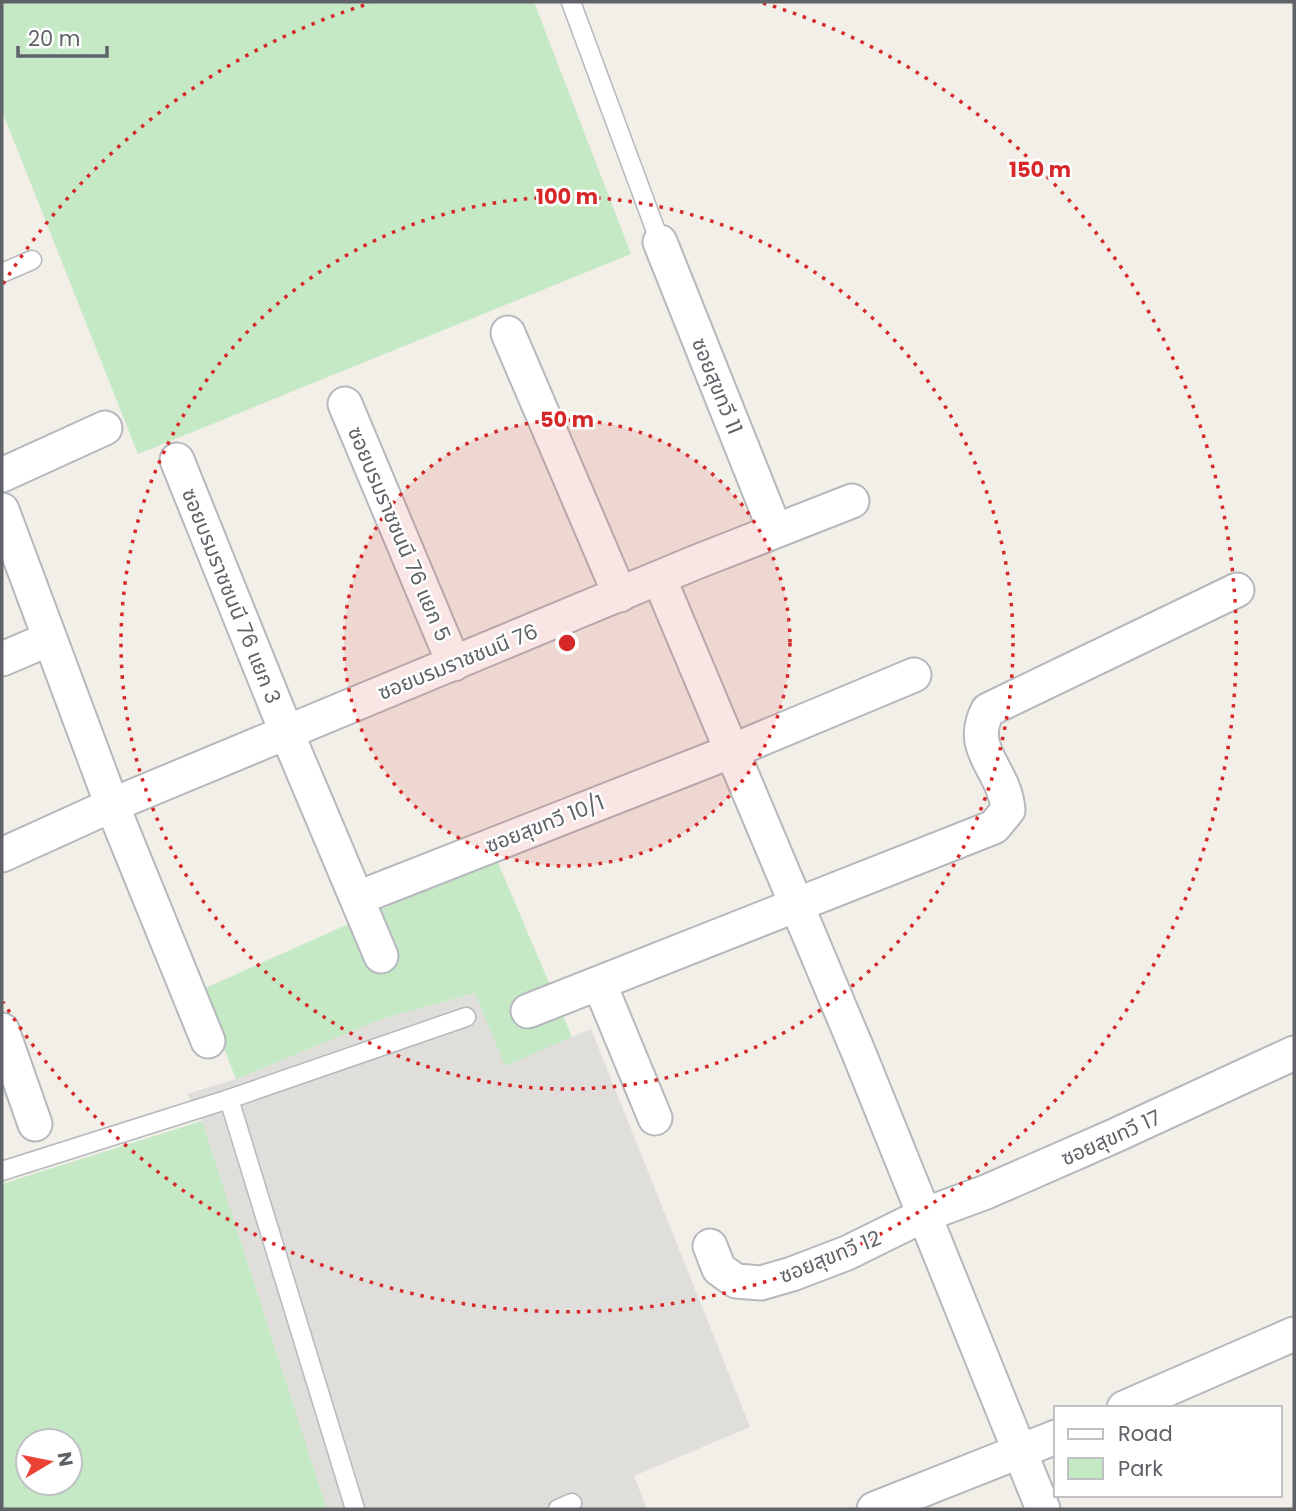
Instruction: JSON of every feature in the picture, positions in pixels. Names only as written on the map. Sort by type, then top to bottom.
[{"type":"street","name":"ซอยสุขทวี 11","points":[[660,242],[775,530]]},
{"type":"street","points":[[508,333],[620,595]]},
{"type":"street","name":"ซอยบรมราชชนนี 76 แยก 5","points":[[345,404],[454,664]]},
{"type":"street","points":[[2,475],[106,428]]},
{"type":"street","name":"ซอยบรมราชชนนี 76 แยก 3","points":[[177,460],[286,731],[382,956]]},
{"type":"street","points":[[852,500],[659,578],[858,1051],[1043,1509]]},
{"type":"street","points":[[2,510],[112,805],[208,1041]]},
{"type":"street","name":"ซอยบรมราชชนนี 76","points":[[2,855],[286,731],[659,578]]},
{"type":"street","points":[[528,1011],[600,985],[796,904],[994,827],[1008,810],[1007,794],[980,741],[980,725],[988,710],[1237,590]]},
{"type":"street","points":[[2,659],[49,639]]},
{"type":"street","name":"ซอยสุขทวี 10/1","points":[[358,898],[732,751],[914,675]]},
{"type":"street","points":[[600,985],[655,1118]]},
{"type":"street","points":[[2,1030],[35,1124]]},
{"type":"street","name":"ซอยสุขทวี 17","points":[[924,1215],[1025,1175],[1218,1091],[1294,1053]]},
{"type":"street","name":"ซอยสุขทวี 12","points":[[710,1246],[719,1269],[736,1282],[761,1283],[847,1253],[924,1215]]},
{"type":"street","points":[[1129,1406],[1294,1334]]},
{"type":"street","points":[[874,1509],[1054,1438]]},
{"type":"lane","points":[[571,2],[660,242]]},
{"type":"lane","points":[[2,273],[32,260]]},
{"type":"lane","points":[[2,1171],[229,1099],[466,1017]]},
{"type":"lane","points":[[229,1099],[355,1509]]},
{"type":"shaded area","points":[[476,993],[505,1065],[591,1029],[750,1427],[634,1476],[647,1509],[327,1509],[202,1121],[187,1094],[236,1079],[382,1019]]},
{"type":"green space","points":[[2,2],[534,2],[631,254],[138,454],[2,111]]},
{"type":"green space","points":[[496,858],[572,1037],[505,1066],[475,993],[382,1019],[236,1079],[201,990]]},
{"type":"green space","points":[[202,1121],[327,1509],[2,1509],[2,1184]]}]
